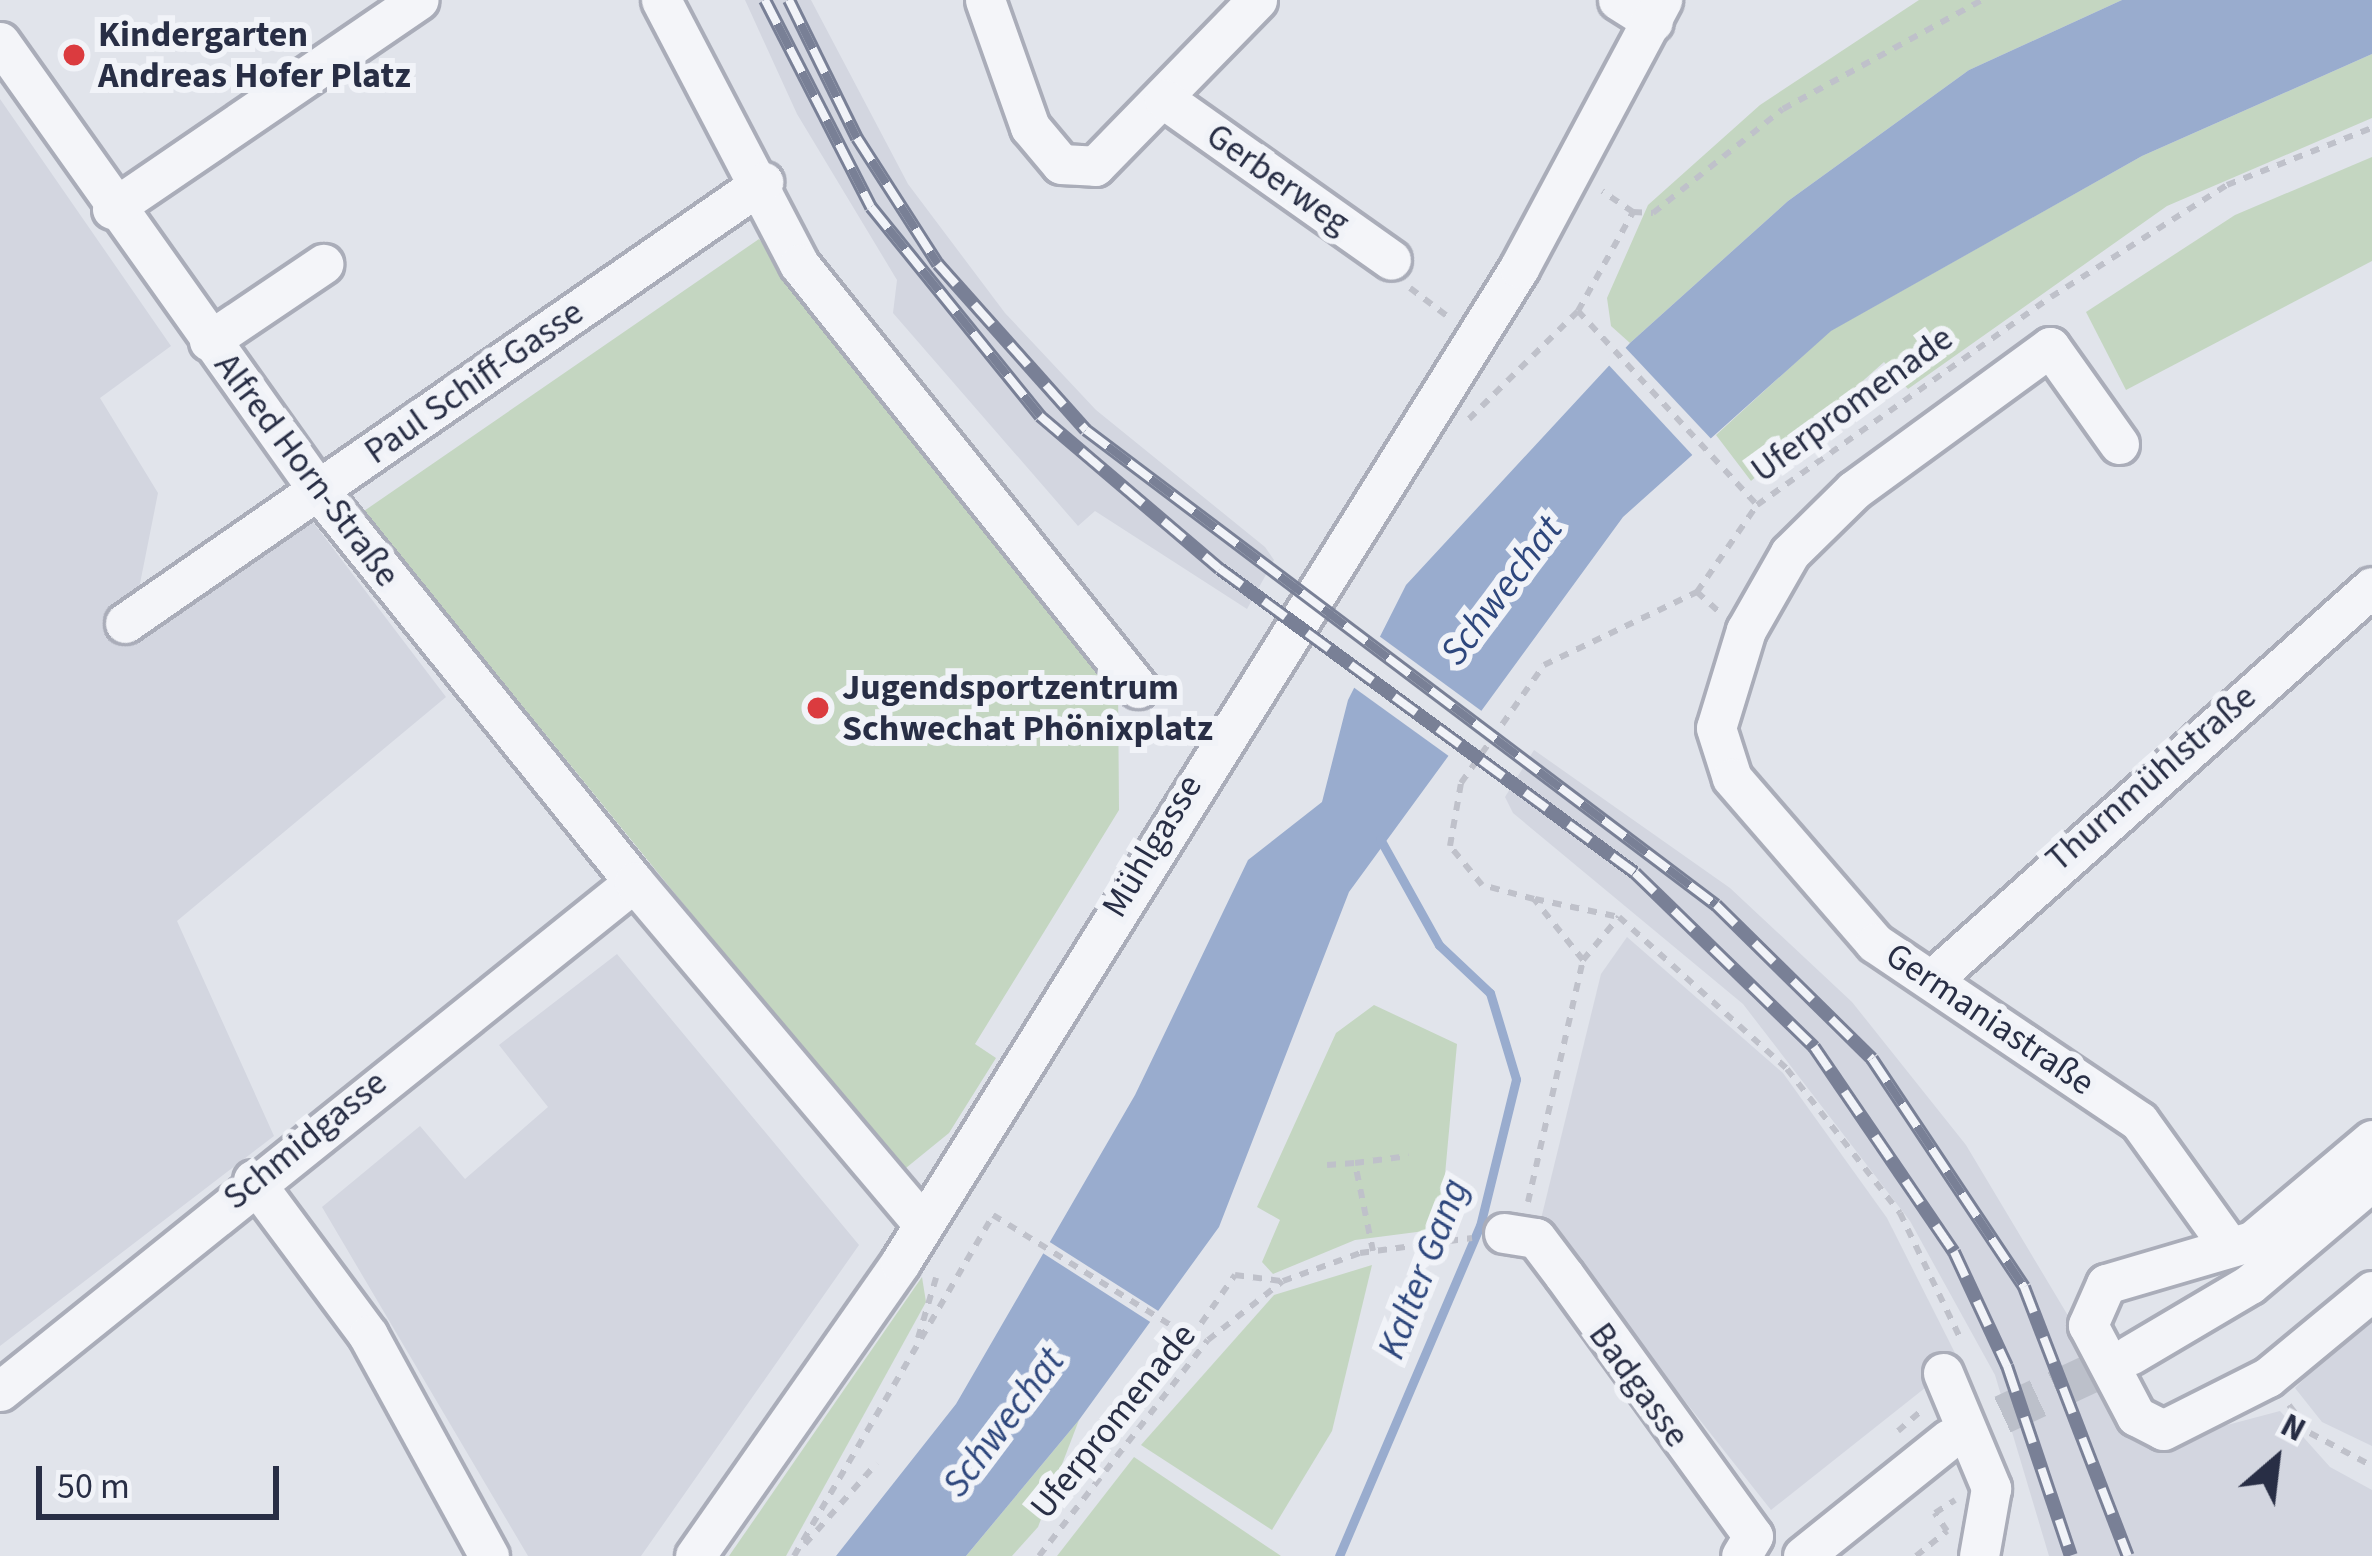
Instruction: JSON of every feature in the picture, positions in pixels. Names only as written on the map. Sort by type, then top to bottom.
[{"type":"street","points":[[112,208],[418,0]]},
{"type":"street","points":[[661,0],[763,182],[800,264],[866,358],[1138,688]]},
{"type":"street","points":[[986,0],[1030,127],[1061,164],[1095,166],[1257,0]]},
{"type":"street","points":[[1618,0],[1658,11]]},
{"type":"street","name":"Mühlgasse","points":[[695,1556],[922,1223],[1476,336],[1658,11]]},
{"type":"street","name":"Alfred Horn-Straße","points":[[0,42],[112,208],[318,490],[625,889],[922,1223]]},
{"type":"street","name":"Gerberweg","points":[[1164,99],[1391,260]]},
{"type":"street","name":"Paul Schiff-Gasse","points":[[125,622],[763,182]]},
{"type":"street","points":[[209,341],[323,264]]},
{"type":"street","name":"Germaniastraße","points":[[2119,444],[2050,347],[1821,521],[1772,581],[1732,664],[1716,728],[1732,778],[1875,943],[1936,976],[2139,1121],[2226,1242]]},
{"type":"street","name":"Thurnmühlstraße","points":[[1936,976],[2372,587]]},
{"type":"street","name":"Schmidgasse","points":[[0,1391],[253,1180],[625,889]]},
{"type":"street","points":[[2372,1140],[2252,1241],[2226,1242],[2106,1284],[2088,1325],[2154,1428],[2268,1377],[2372,1291]]},
{"type":"street","points":[[253,1180],[368,1334],[490,1556]]},
{"type":"street","points":[[2130,1355],[2250,1284],[2372,1180]]},
{"type":"street","name":"Badgasse","points":[[1504,1233],[1536,1238],[1564,1275],[1753,1536],[1741,1556]]},
{"type":"street","points":[[1956,1365],[1991,1488],[1979,1556]]},
{"type":"street","points":[[1804,1556],[1949,1439]]},
{"type":"path","points":[[1571,173],[1633,212],[1653,213],[1783,109],[1982,0]]},
{"type":"path","name":"Uferpromenade","points":[[1619,917],[1482,885],[1450,846],[1461,783],[1544,665],[1697,592],[1757,505],[2227,185],[2372,128]]},
{"type":"path","points":[[1633,212],[1578,310],[1757,505]]},
{"type":"path","points":[[1391,260],[1412,293],[1476,336]]},
{"type":"path","points":[[1534,899],[1583,960]]},
{"type":"path","points":[[1504,1233],[1525,1213],[1583,960],[1619,917],[1787,1070],[1900,1213],[1956,1365]]},
{"type":"path","points":[[1327,1165],[1409,1156]]},
{"type":"path","points":[[1354,1163],[1373,1251]]},
{"type":"path","points":[[796,1554],[993,1215],[1191,1338],[1235,1275],[1283,1281]]},
{"type":"path","name":"Uferpromenade","points":[[1039,1556],[1208,1340],[1283,1281],[1373,1251],[1504,1233]]},
{"type":"path","points":[[2268,1377],[2310,1433],[2372,1466]]},
{"type":"path","points":[[796,1554],[878,1463]]},
{"type":"path","points":[[1932,1500],[1957,1485],[1963,1495],[1935,1513],[1947,1531]]},
{"type":"shaded area","points":[[745,0],[811,0],[908,184],[1005,313],[1096,410],[1265,547],[1274,560],[1247,609],[1095,511],[1078,526],[893,313],[897,280],[797,114]]},
{"type":"shaded area","points":[[0,99],[171,346],[100,398],[158,493],[128,644],[313,522],[446,697],[177,921],[274,1136],[0,1346]]},
{"type":"shaded area","points":[[1534,750],[1730,888],[1852,1002],[1966,1145],[2073,1324],[2163,1442],[2280,1411],[2330,1467],[2372,1490],[2372,1556],[2049,1556],[1995,1375],[1910,1221],[1743,1004],[1513,813],[1505,797]]},
{"type":"shaded area","points":[[1627,937],[1783,1073],[1887,1218],[1959,1361],[1771,1510],[1541,1219],[1601,974]]},
{"type":"shaded area","points":[[617,954],[859,1245],[641,1556],[528,1556],[322,1207],[420,1126],[465,1179],[548,1107],[499,1045]]},
{"type":"shaded area","points":[[2372,1310],[2372,1446],[2322,1422],[2295,1388]]},
{"type":"green space","points":[[1919,0],[2122,0],[1969,70],[1788,201],[1630,343],[1611,326],[1607,298],[1648,205],[1760,105]]},
{"type":"green space","points":[[2372,54],[2372,118],[2167,206],[1908,389],[1884,362],[1751,481],[1716,435],[1830,331],[2142,156]]},
{"type":"green space","points":[[2372,157],[2372,261],[2126,390],[2086,312],[2235,215]]},
{"type":"green space","name":"Jugendsportzentrum Schwechat Phönixplatz","points":[[759,239],[1118,683],[1119,810],[975,1044],[996,1058],[949,1133],[901,1172],[364,511]]},
{"type":"green space","points":[[1374,1005],[1457,1044],[1440,1229],[1355,1240],[1273,1274],[1262,1262],[1280,1220],[1257,1207],[1336,1033]]},
{"type":"green space","points":[[1372,1265],[1332,1431],[1272,1530],[1141,1445],[1274,1295]]},
{"type":"green space","points":[[922,1277],[926,1302],[786,1556],[729,1556]]},
{"type":"green space","points":[[1079,1420],[1038,1527],[1012,1556],[966,1556]]},
{"type":"green space","points":[[1134,1457],[1281,1556],[1057,1556]]},
{"type":"water","name":"Schwechat","points":[[2122,0],[2372,0],[2372,54],[2142,156],[1831,331],[1623,517],[1349,892],[1219,1227],[1079,1420],[966,1556],[836,1556],[956,1404],[1135,1095],[1248,860],[1322,802],[1348,700],[1406,585],[1630,343],[1788,201],[1969,70]]},
{"type":"pier","points":[[1621,343],[1715,443],[1697,460],[1605,361]]},
{"type":"pier","points":[[1375,633],[1487,715],[1457,762],[1349,684]]},
{"type":"pier","points":[[1045,1239],[1163,1314],[1155,1325],[1038,1250]]},
{"type":"waterway","name":"Kalter Gang","points":[[1339,1556],[1480,1226],[1516,1079],[1490,993],[1439,945],[1380,839]]},
{"type":"tunnel","points":[[1949,1439],[2130,1355]]},
{"type":"railway","points":[[765,0],[871,207],[1040,416],[1220,569],[1635,873],[1814,1047],[1954,1252],[2007,1366],[2071,1556]]},
{"type":"railway","points":[[789,0],[857,138],[938,264],[1086,430],[1716,905],[1872,1059],[2024,1287],[2128,1556]]},
{"type":"place","name":"Kindergarten Andreas Hofer Platz","points":[[74,55]]},
{"type":"place","name":"Jugendsportzentrum Schwechat Phönixplatz","points":[[818,708]]}]
